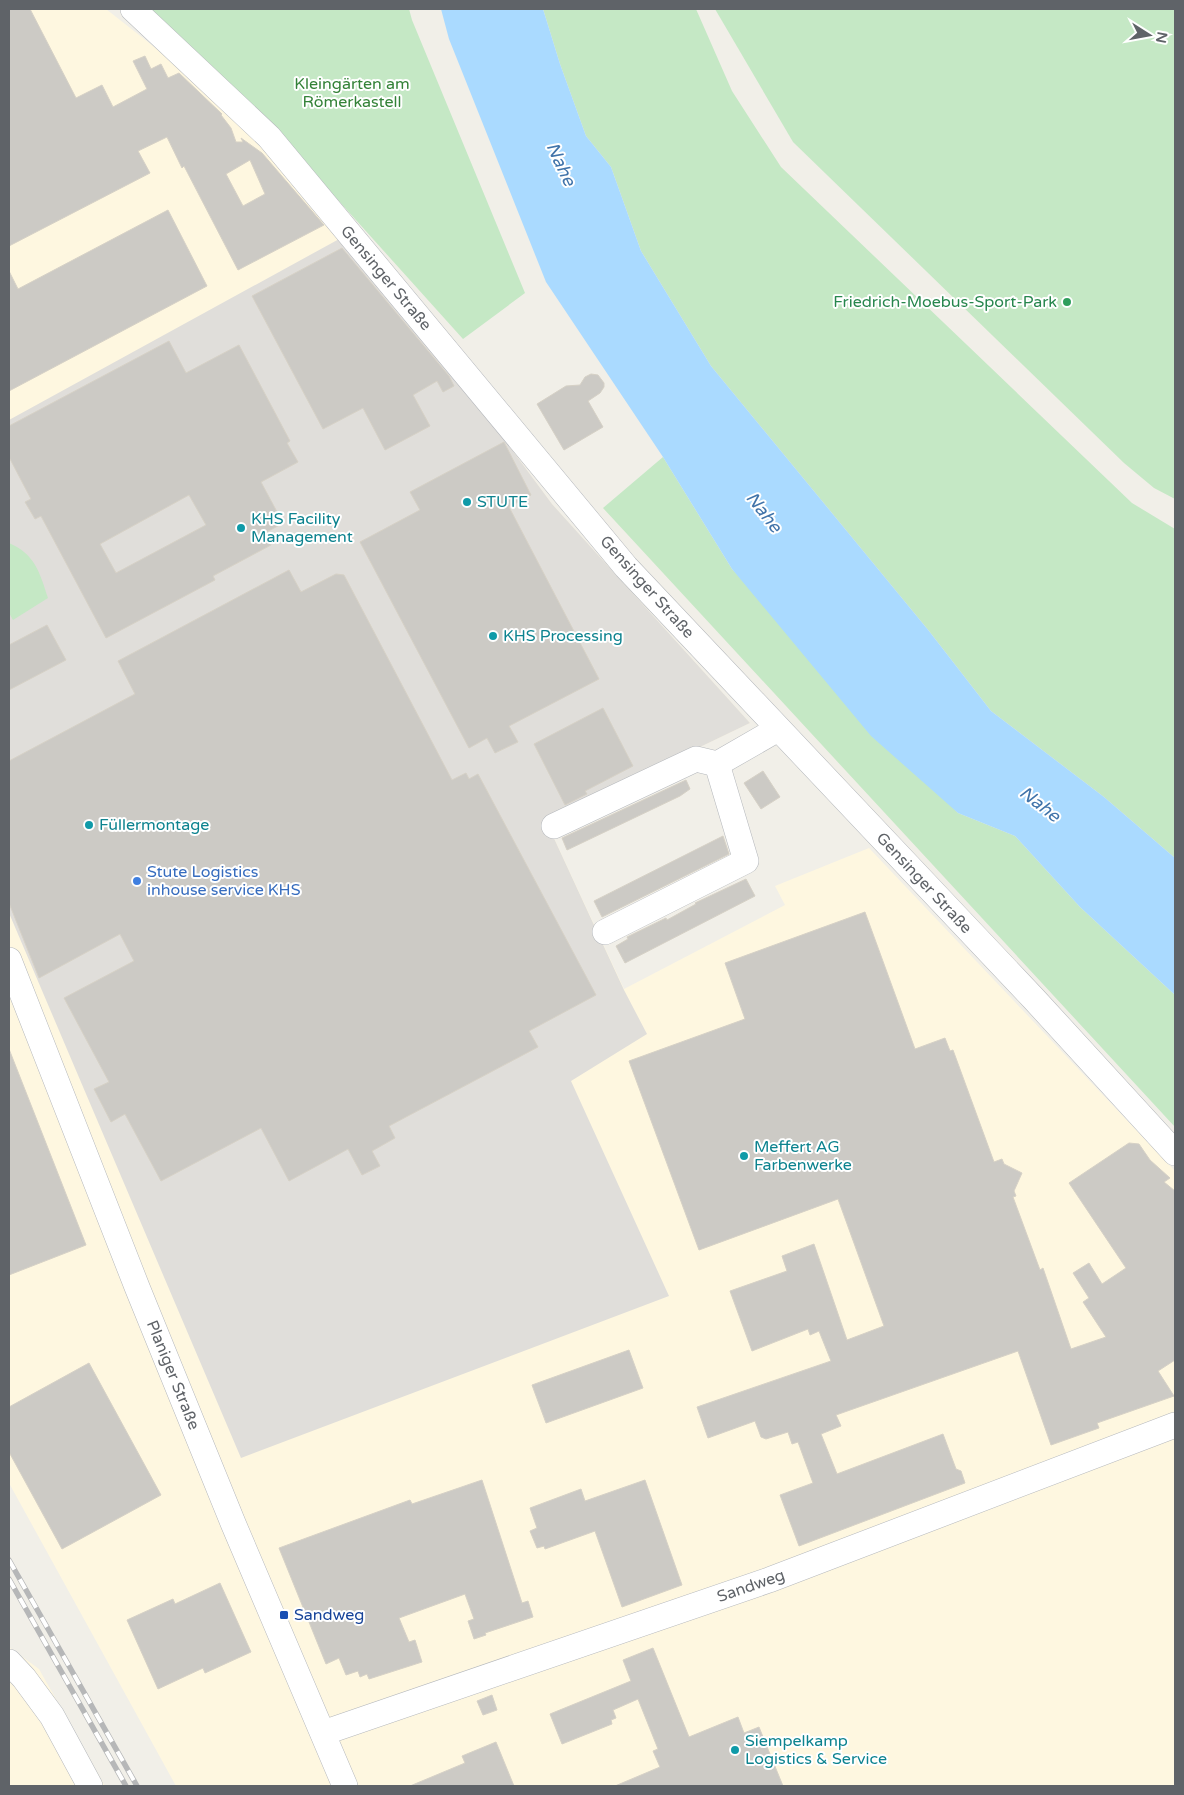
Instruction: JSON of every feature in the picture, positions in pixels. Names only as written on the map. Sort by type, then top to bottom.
[{"type":"street","name":"Gensinger Straße","points":[[134,9],[269,138],[626,567],[1034,999],[1175,1153]]},
{"type":"street","points":[[554,826],[696,759],[717,764],[778,728]]},
{"type":"street","points":[[605,932],[746,861],[717,764]]},
{"type":"street","name":"Planiger Straße","points":[[9,960],[140,1296],[233,1523],[345,1786]]},
{"type":"street","name":"Sandweg","points":[[323,1733],[768,1580],[1175,1425]]},
{"type":"street","points":[[9,1662],[24,1678],[52,1716],[90,1786]]},
{"type":"shaded area","points":[[9,9],[106,9],[167,57],[265,148],[467,389],[552,504],[750,723],[546,821],[624,989],[785,905],[775,886],[869,848],[1175,1171],[1175,1786],[176,1786],[9,1483]]},
{"type":"shaded area","points":[[341,238],[467,389],[552,504],[750,723],[546,821],[624,990],[647,1034],[571,1081],[669,1296],[241,1458],[9,913],[9,420]]},
{"type":"shaded area","points":[[9,1647],[39,1669],[105,1786],[9,1786]]},
{"type":"green space","name":"Kleingärten am Römerkastell","points":[[147,9],[409,9],[525,293],[463,339],[256,109]]},
{"type":"green space","points":[[543,9],[696,9],[732,91],[781,167],[1132,503],[1175,529],[1175,858],[1104,797],[991,711],[929,631],[711,366],[641,251],[611,167],[586,136],[560,64]]},
{"type":"green space","name":"Friedrich-Moebus-Sport-Park","points":[[715,9],[1175,9],[1175,499],[1154,488],[1124,463],[793,142]]},
{"type":"green space","points":[[663,457],[732,569],[958,813],[1015,836],[1080,907],[1175,995],[1175,1127],[603,508]]},
{"type":"green space","points":[[9,543],[18,547],[31,559],[39,573],[48,598],[13,620],[9,613]]},
{"type":"water","name":"Nahe","points":[[441,9],[543,9],[560,64],[586,136],[611,167],[641,251],[711,366],[929,631],[991,711],[1104,797],[1175,858],[1175,995],[1080,907],[1015,836],[958,813],[871,736],[732,569],[663,457],[546,282],[449,39]]},
{"type":"building","points":[[9,9],[30,9],[76,98],[102,85],[113,107],[147,89],[133,61],[145,56],[151,69],[161,64],[168,78],[179,73],[222,114],[231,128],[236,142],[243,142],[241,138],[262,153],[324,225],[238,270],[167,137],[138,151],[150,173],[9,246]],"holes":[[[250,160],[265,194],[243,206],[226,174]]]},
{"type":"building","points":[[168,210],[207,286],[9,391],[9,271],[18,289]]},
{"type":"building","points":[[342,248],[449,376],[454,386],[443,392],[437,381],[413,395],[430,426],[385,450],[363,408],[323,429],[252,296]]},
{"type":"building","points":[[169,341],[186,373],[239,345],[290,441],[287,443],[298,462],[261,482],[283,523],[265,533],[271,545],[213,576],[215,580],[106,638],[41,516],[35,519],[25,502],[31,499],[9,457],[9,426]],"holes":[[[189,495],[206,525],[116,573],[100,544]]]},
{"type":"building","points":[[591,374],[598,375],[604,383],[600,393],[588,401],[603,427],[564,450],[537,404],[566,386],[580,385],[585,377]]},
{"type":"building","name":"KHS Processing","points":[[504,442],[531,495],[509,507],[599,679],[509,726],[518,742],[495,753],[487,738],[469,748],[360,542],[420,510],[410,492]]},
{"type":"building","points":[[289,570],[301,592],[336,574],[344,575],[452,780],[466,773],[469,779],[478,774],[596,995],[529,1031],[538,1047],[389,1126],[395,1138],[372,1151],[380,1166],[362,1175],[348,1149],[289,1181],[261,1128],[161,1181],[125,1114],[111,1122],[94,1089],[109,1082],[64,998],[134,961],[120,934],[39,978],[9,903],[9,761],[135,694],[118,661]]},
{"type":"building","points":[[47,625],[66,660],[9,690],[9,645]]},
{"type":"building","points":[[603,708],[633,766],[585,791],[587,794],[565,805],[534,744]]},
{"type":"building","points":[[763,771],[780,797],[761,809],[744,783]]},
{"type":"building","points":[[686,780],[690,789],[680,796],[567,850],[562,838]]},
{"type":"building","points":[[723,836],[729,854],[602,917],[594,901]]},
{"type":"building","points":[[746,879],[755,896],[625,963],[616,946],[628,939],[627,937],[666,918],[667,920],[695,903]]},
{"type":"building","points":[[865,912],[915,1049],[945,1038],[950,1051],[953,1050],[994,1162],[1002,1159],[1004,1164],[1022,1173],[1014,1191],[1016,1196],[1013,1197],[1040,1270],[1043,1268],[1071,1349],[1106,1337],[1083,1302],[1089,1298],[1073,1273],[1089,1263],[1102,1284],[1126,1268],[1069,1183],[1129,1143],[1139,1144],[1150,1160],[1170,1178],[1164,1182],[1175,1191],[1175,1360],[1158,1371],[1174,1396],[1097,1423],[1099,1428],[1051,1445],[1018,1351],[836,1415],[841,1426],[821,1434],[837,1474],[943,1434],[956,1469],[961,1471],[965,1483],[799,1546],[780,1495],[813,1483],[798,1442],[792,1444],[788,1432],[766,1439],[761,1437],[755,1421],[708,1438],[697,1407],[831,1361],[819,1331],[810,1335],[808,1329],[752,1351],[730,1291],[787,1271],[782,1256],[814,1244],[847,1340],[884,1326],[838,1199],[699,1250],[629,1061],[745,1019],[725,963]]},
{"type":"building","points":[[9,1049],[86,1245],[9,1275]]},
{"type":"building","points":[[629,1350],[643,1388],[546,1423],[532,1385]]},
{"type":"building","points":[[89,1363],[161,1495],[62,1549],[9,1452],[9,1407]]},
{"type":"building","points":[[482,1480],[522,1603],[528,1601],[533,1617],[485,1633],[486,1635],[474,1639],[468,1621],[474,1619],[465,1594],[399,1618],[409,1642],[415,1640],[422,1662],[369,1679],[367,1674],[360,1677],[358,1671],[346,1675],[339,1658],[326,1664],[279,1548],[410,1500],[412,1504]]},
{"type":"building","points":[[645,1480],[682,1585],[622,1607],[595,1531],[545,1549],[544,1546],[537,1548],[530,1531],[537,1528],[530,1508],[581,1489],[585,1501]]},
{"type":"building","points":[[220,1583],[251,1652],[205,1673],[203,1668],[158,1689],[127,1620],[173,1599],[175,1604]]},
{"type":"building","points":[[653,1648],[689,1737],[738,1717],[744,1733],[759,1727],[783,1786],[615,1786],[660,1767],[653,1751],[658,1749],[638,1699],[613,1710],[616,1718],[611,1720],[612,1724],[562,1744],[550,1714],[631,1681],[623,1660]]},
{"type":"building","points":[[492,1695],[497,1710],[483,1715],[477,1701]]},
{"type":"building","points":[[496,1742],[514,1786],[410,1786],[465,1763],[462,1756]]},
{"type":"railway","points":[[9,1560],[137,1786]]},
{"type":"railway","points":[[9,1579],[126,1786]]},
{"type":"place","name":"Friedrich-Moebus-Sport-Park","points":[[1067,302]]},
{"type":"place","name":"STUTE","points":[[467,502]]},
{"type":"place","name":"KHS Facility Management","points":[[241,528]]},
{"type":"place","name":"KHS Processing","points":[[493,636]]},
{"type":"place","name":"Füllermontage","points":[[89,825]]},
{"type":"place","name":"Stute Logistics inhouse service KHS","points":[[137,881]]},
{"type":"place","name":"Meffert AG Farbenwerke","points":[[744,1156]]},
{"type":"place","name":"Sandweg","points":[[284,1615]]},
{"type":"place","name":"Siempelkamp Logistics & Service","points":[[735,1750]]}]
